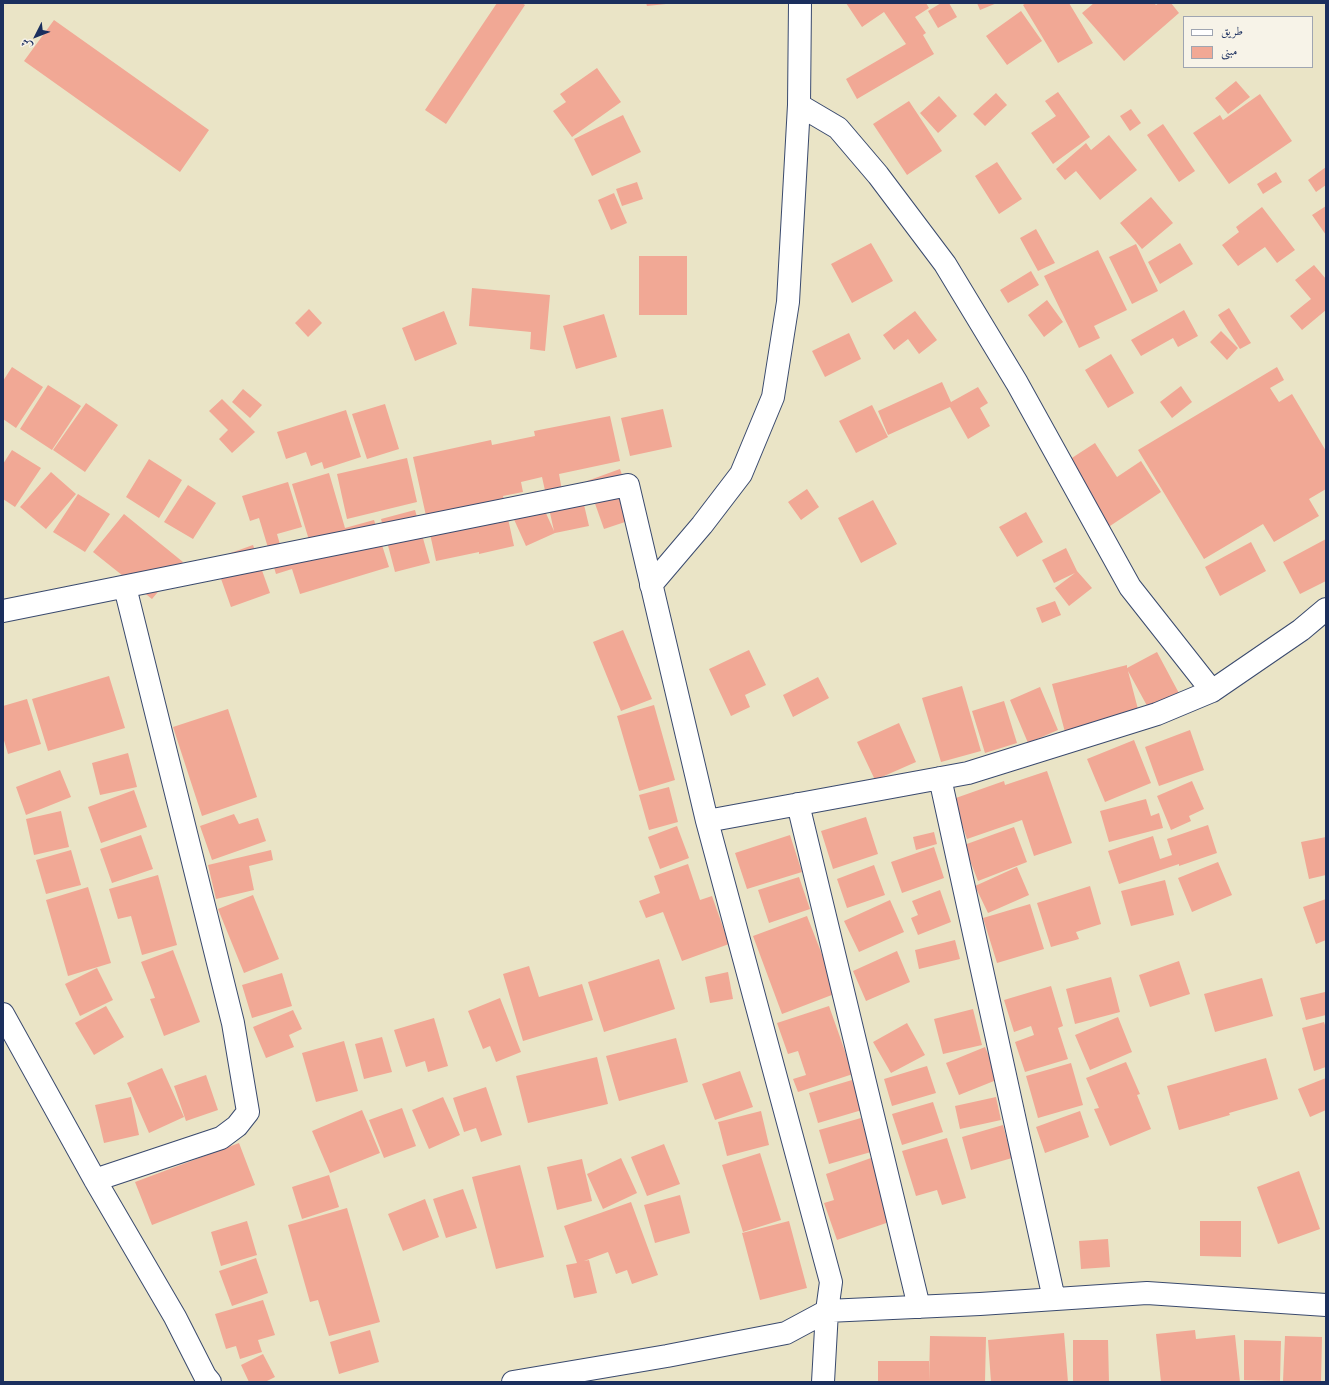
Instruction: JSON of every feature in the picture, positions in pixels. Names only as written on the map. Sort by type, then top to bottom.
[{"type":"street","points":[[652,584],[702,525],[742,474],[773,397],[788,302],[799,105],[800,3]]},
{"type":"street","points":[[799,105],[838,128],[878,175],[945,264],[1017,383],[1130,587],[1212,691]]},
{"type":"street","points":[[3,611],[628,485],[707,821],[831,1282],[827,1311],[823,1382]]},
{"type":"street","points":[[95,1180],[221,1138],[237,1126],[248,1112],[233,1022],[125,586]]},
{"type":"street","points":[[707,821],[968,773],[1157,714],[1212,691],[1301,630],[1326,609]]},
{"type":"street","points":[[940,778],[1054,1299]]},
{"type":"street","points":[[798,804],[919,1306]]},
{"type":"street","points":[[3,1014],[95,1180],[175,1317],[205,1376],[210,1382]]},
{"type":"street","points":[[513,1382],[616,1374],[786,1333],[827,1311],[980,1304],[1147,1292],[1326,1305]]},
{"type":"building","points":[[497,3],[522,3],[525,5],[446,124],[425,110]]},
{"type":"building","points":[[646,3],[666,3],[666,4],[647,6]]},
{"type":"building","points":[[846,3],[926,3],[929,8],[915,17],[926,33],[923,35],[934,54],[857,99],[846,79],[906,44],[884,12],[862,27]]},
{"type":"building","points":[[941,3],[949,3],[957,17],[938,28],[928,11]]},
{"type":"building","points":[[977,3],[997,3],[980,10]]},
{"type":"building","points":[[1026,3],[1069,3],[1093,43],[1058,63],[1023,5]]},
{"type":"building","points":[[1094,3],[1154,3],[1156,5],[1159,3],[1171,3],[1179,13],[1124,61],[1082,13]]},
{"type":"building","points":[[1021,11],[1042,41],[1007,65],[986,36]]},
{"type":"building","points":[[54,20],[209,130],[180,172],[24,61]]},
{"type":"building","points":[[597,68],[621,102],[572,137],[553,111],[566,102],[560,94]]},
{"type":"building","points":[[1236,81],[1250,97],[1228,114],[1215,98]]},
{"type":"building","points":[[1058,92],[1090,137],[1053,164],[1031,133],[1056,116],[1045,101]]},
{"type":"building","points":[[996,93],[1007,105],[985,126],[973,114]]},
{"type":"building","points":[[1260,94],[1292,141],[1229,184],[1193,133],[1220,115],[1223,120]]},
{"type":"building","points":[[939,96],[957,116],[938,133],[920,113]]},
{"type":"building","points":[[909,101],[942,151],[907,175],[873,124]]},
{"type":"building","points":[[1131,109],[1141,123],[1130,131],[1120,116]]},
{"type":"building","points":[[623,115],[641,152],[592,176],[574,139]]},
{"type":"building","points":[[1163,124],[1195,171],[1179,182],[1147,135]]},
{"type":"building","points":[[1109,135],[1137,170],[1100,200],[1076,171],[1065,180],[1056,169],[1086,143],[1091,150]]},
{"type":"building","points":[[997,162],[1022,199],[999,214],[975,176]]},
{"type":"building","points":[[1326,167],[1326,185],[1316,192],[1308,180]]},
{"type":"building","points":[[1276,172],[1282,182],[1263,194],[1257,184]]},
{"type":"building","points":[[637,182],[643,199],[622,206],[616,189]]},
{"type":"building","points":[[614,193],[627,223],[611,230],[598,200]]},
{"type":"building","points":[[1151,197],[1173,223],[1142,249],[1120,223]]},
{"type":"building","points":[[1326,206],[1326,235],[1312,215]]},
{"type":"building","points":[[1262,207],[1295,250],[1277,263],[1265,247],[1238,266],[1222,245],[1239,232],[1236,227]]},
{"type":"building","points":[[1036,229],[1055,263],[1038,271],[1020,238]]},
{"type":"building","points":[[871,243],[893,281],[852,303],[831,264]]},
{"type":"building","points":[[1180,243],[1193,264],[1160,284],[1148,262]]},
{"type":"building","points":[[1136,244],[1158,291],[1132,304],[1109,257]]},
{"type":"building","points":[[1098,250],[1127,310],[1094,326],[1100,338],[1079,348],[1044,276]]},
{"type":"building","points":[[639,256],[687,256],[687,315],[639,315]]},
{"type":"building","points":[[1314,265],[1326,279],[1326,310],[1302,330],[1290,316],[1311,299],[1295,280]]},
{"type":"building","points":[[1031,271],[1039,285],[1008,303],[1000,290]]},
{"type":"building","points":[[472,288],[550,295],[545,351],[530,349],[531,332],[469,326]]},
{"type":"building","points":[[1047,300],[1063,322],[1044,337],[1028,315]]},
{"type":"building","points":[[1229,308],[1251,343],[1240,349],[1218,315]]},
{"type":"building","points":[[309,309],[322,323],[308,337],[295,323]]},
{"type":"building","points":[[1184,310],[1198,336],[1178,347],[1173,338],[1141,356],[1131,340]]},
{"type":"building","points":[[444,311],[457,344],[415,361],[402,328]]},
{"type":"building","points":[[915,311],[937,340],[919,354],[908,339],[894,350],[883,335]]},
{"type":"building","points":[[604,314],[617,357],[576,369],[563,326]]},
{"type":"building","points":[[1221,331],[1238,348],[1227,360],[1210,342]]},
{"type":"building","points":[[849,333],[861,359],[825,377],[812,351]]},
{"type":"building","points":[[1111,354],[1134,393],[1108,408],[1085,370]]},
{"type":"building","points":[[12,367],[43,387],[16,428],[3,419],[3,381]]},
{"type":"building","points":[[1277,367],[1284,380],[1270,388],[1279,402],[1292,394],[1326,451],[1326,489],[1309,499],[1319,516],[1274,542],[1263,524],[1204,559],[1138,450]]},
{"type":"building","points":[[942,382],[951,402],[978,387],[988,403],[980,408],[990,426],[968,439],[950,407],[888,435],[878,411]]},
{"type":"building","points":[[48,385],[81,406],[52,450],[20,429]]},
{"type":"building","points":[[1181,386],[1192,402],[1172,418],[1160,402]]},
{"type":"building","points":[[243,389],[262,405],[250,418],[232,402]]},
{"type":"building","points":[[222,399],[255,432],[232,453],[219,439],[228,430],[209,411]]},
{"type":"building","points":[[86,403],[118,425],[85,472],[53,450]]},
{"type":"building","points":[[385,404],[399,449],[367,459],[352,414]]},
{"type":"building","points":[[872,405],[888,437],[856,453],[839,421]]},
{"type":"building","points":[[663,409],[672,447],[630,456],[621,418]]},
{"type":"building","points":[[346,410],[361,457],[324,469],[322,462],[311,466],[306,452],[286,459],[277,432]]},
{"type":"building","points":[[610,416],[620,461],[559,474],[563,496],[581,492],[589,526],[555,533],[526,546],[507,504],[536,491],[554,531],[542,477],[521,482],[523,492],[503,496],[514,546],[479,554],[479,552],[436,561],[413,457],[491,440],[492,445],[535,436],[534,431]]},
{"type":"building","points":[[1095,443],[1117,477],[1141,461],[1161,492],[1104,530],[1061,465]]},
{"type":"building","points":[[12,450],[41,468],[15,507],[3,499],[3,464]]},
{"type":"building","points":[[407,458],[417,502],[347,519],[337,474]]},
{"type":"building","points":[[149,459],[182,480],[159,518],[126,497]]},
{"type":"building","points":[[620,469],[637,518],[604,529],[587,481]]},
{"type":"building","points":[[51,472],[76,494],[46,529],[20,507]]},
{"type":"building","points":[[329,473],[345,528],[374,520],[389,567],[300,594],[292,569],[276,574],[259,518],[250,521],[242,496],[288,482],[302,527],[277,534],[281,548],[309,540],[292,484]]},
{"type":"building","points":[[188,485],[216,503],[193,539],[164,522]]},
{"type":"building","points":[[807,489],[819,507],[801,520],[788,502]]},
{"type":"building","points":[[78,494],[110,514],[85,552],[53,532]]},
{"type":"building","points":[[873,500],[897,544],[861,563],[838,518]]},
{"type":"building","points":[[415,510],[430,563],[395,572],[381,519]]},
{"type":"building","points":[[1026,512],[1043,542],[1017,557],[999,527]]},
{"type":"building","points":[[124,514],[183,562],[152,599],[93,552]]},
{"type":"building","points":[[1326,539],[1326,581],[1300,594],[1283,562]]},
{"type":"building","points":[[1251,542],[1266,571],[1220,596],[1205,567]]},
{"type":"building","points":[[253,545],[270,593],[231,607],[214,559]]},
{"type":"building","points":[[1066,548],[1077,571],[1092,588],[1069,606],[1055,588],[1075,573],[1054,583],[1042,560]]},
{"type":"building","points":[[1055,601],[1061,615],[1042,623],[1036,608]]},
{"type":"building","points":[[623,630],[652,699],[621,711],[593,642]]},
{"type":"building","points":[[749,650],[766,685],[745,695],[750,707],[731,716],[709,669]]},
{"type":"building","points":[[1157,652],[1181,697],[1151,713],[1128,671],[1139,713],[1065,732],[1052,684],[1127,665],[1127,668]]},
{"type":"building","points":[[109,676],[125,728],[48,751],[32,699]]},
{"type":"building","points":[[818,677],[829,698],[793,717],[783,695]]},
{"type":"building","points":[[962,686],[981,751],[941,762],[922,698]]},
{"type":"building","points":[[1040,687],[1058,730],[1028,743],[1010,700]]},
{"type":"building","points":[[27,699],[41,744],[8,754],[3,737],[3,706]]},
{"type":"building","points":[[1004,701],[1017,743],[985,753],[972,711]]},
{"type":"building","points":[[654,705],[675,780],[639,791],[617,716]]},
{"type":"building","points":[[228,709],[257,797],[202,816],[173,727]]},
{"type":"building","points":[[899,723],[916,762],[875,780],[857,742]]},
{"type":"building","points":[[1190,730],[1204,770],[1159,786],[1145,747]]},
{"type":"building","points":[[1134,740],[1151,783],[1105,802],[1087,759]]},
{"type":"building","points":[[128,753],[137,787],[100,795],[92,763]]},
{"type":"building","points":[[60,770],[71,797],[26,815],[16,787]]},
{"type":"building","points":[[1047,771],[1072,843],[1034,856],[1022,820],[967,839],[953,799],[1004,781],[1005,785]]},
{"type":"building","points":[[1192,781],[1204,809],[1189,816],[1191,821],[1171,830],[1157,796]]},
{"type":"building","points":[[669,787],[678,822],[649,830],[639,795]]},
{"type":"building","points":[[134,790],[147,827],[101,843],[88,807]]},
{"type":"building","points":[[1146,799],[1151,816],[1159,813],[1163,828],[1109,842],[1100,811]]},
{"type":"building","points":[[61,811],[69,847],[34,855],[26,819]]},
{"type":"building","points":[[234,814],[239,824],[258,818],[266,841],[212,860],[200,826]]},
{"type":"building","points":[[866,817],[878,854],[833,869],[821,831]]},
{"type":"building","points":[[1208,825],[1217,853],[1119,884],[1108,851],[1153,836],[1160,859],[1172,855],[1167,839]]},
{"type":"building","points":[[677,826],[689,858],[660,869],[648,837]]},
{"type":"building","points":[[1014,827],[1027,862],[978,881],[964,845]]},
{"type":"building","points":[[934,832],[937,844],[916,850],[913,837]]},
{"type":"building","points":[[141,835],[153,869],[112,883],[100,849]]},
{"type":"building","points":[[790,835],[802,872],[747,889],[735,853]]},
{"type":"building","points":[[1326,837],[1326,875],[1309,879],[1301,842]]},
{"type":"building","points":[[934,847],[944,878],[902,893],[891,862]]},
{"type":"building","points":[[71,850],[81,885],[46,894],[36,860]]},
{"type":"building","points":[[271,850],[273,860],[249,866],[254,890],[216,899],[208,865]]},
{"type":"building","points":[[1218,862],[1232,895],[1192,912],[1178,878]]},
{"type":"building","points":[[688,864],[700,900],[712,896],[729,944],[682,961],[663,912],[646,918],[639,901],[660,893],[654,876]]},
{"type":"building","points":[[874,865],[885,895],[847,908],[837,879]]},
{"type":"building","points":[[1017,867],[1029,895],[988,913],[975,886]]},
{"type":"building","points":[[158,875],[177,945],[142,955],[131,916],[118,919],[109,889]]},
{"type":"building","points":[[799,877],[810,909],[769,923],[758,890]]},
{"type":"building","points":[[1165,880],[1174,915],[1131,926],[1121,891]]},
{"type":"building","points":[[1090,886],[1101,924],[1076,932],[1079,939],[1051,947],[1037,903]]},
{"type":"building","points":[[88,887],[111,963],[68,976],[46,900]]},
{"type":"building","points":[[940,890],[951,922],[918,935],[911,918],[918,915],[912,901]]},
{"type":"building","points":[[253,895],[279,959],[244,973],[218,909]]},
{"type":"building","points":[[1326,899],[1326,940],[1316,944],[1303,907]]},
{"type":"building","points":[[890,900],[904,932],[859,952],[844,921]]},
{"type":"building","points":[[1030,904],[1044,949],[997,963],[983,918]]},
{"type":"building","points":[[807,916],[837,993],[782,1014],[753,936]]},
{"type":"building","points":[[955,940],[960,959],[919,969],[915,950]]},
{"type":"building","points":[[173,950],[200,1022],[164,1036],[150,999],[155,998],[141,962]]},
{"type":"building","points":[[897,951],[910,982],[866,1001],[853,971]]},
{"type":"building","points":[[659,959],[675,1009],[604,1032],[588,982]]},
{"type":"building","points":[[1179,961],[1190,994],[1150,1007],[1139,975]]},
{"type":"building","points":[[529,966],[539,997],[582,984],[593,1020],[523,1041],[503,974]]},
{"type":"building","points":[[97,968],[113,1000],[80,1016],[65,984]]},
{"type":"building","points":[[728,972],[733,999],[710,1003],[705,977]]},
{"type":"building","points":[[282,973],[292,1006],[252,1018],[242,985]]},
{"type":"building","points":[[1111,977],[1120,1012],[1075,1024],[1066,989]]},
{"type":"building","points":[[1262,978],[1273,1016],[1215,1032],[1204,994]]},
{"type":"building","points":[[1051,986],[1063,1026],[1058,1028],[1068,1059],[1025,1072],[1015,1042],[1034,1035],[1031,1026],[1014,1032],[1004,1000]]},
{"type":"building","points":[[1325,992],[1326,1015],[1306,1020],[1300,998]]},
{"type":"building","points":[[500,998],[521,1052],[496,1062],[490,1046],[483,1049],[468,1011]]},
{"type":"building","points":[[106,1006],[124,1037],[94,1055],[75,1023]]},
{"type":"building","points":[[829,1006],[853,1074],[798,1092],[793,1079],[806,1075],[798,1051],[788,1054],[777,1023]]},
{"type":"building","points":[[973,1009],[982,1045],[943,1054],[934,1019]]},
{"type":"building","points":[[293,1010],[302,1029],[289,1035],[294,1047],[266,1058],[253,1027]]},
{"type":"building","points":[[1118,1017],[1132,1052],[1090,1070],[1075,1035]]},
{"type":"building","points":[[434,1018],[448,1066],[428,1072],[425,1061],[406,1067],[394,1030]]},
{"type":"building","points":[[1324,1022],[1326,1028],[1326,1067],[1314,1071],[1302,1028]]},
{"type":"building","points":[[907,1023],[925,1055],[891,1073],[873,1042]]},
{"type":"building","points":[[382,1037],[392,1072],[364,1079],[355,1044]]},
{"type":"building","points":[[676,1038],[688,1082],[619,1101],[606,1056]]},
{"type":"building","points":[[344,1041],[358,1091],[316,1102],[302,1053]]},
{"type":"building","points":[[985,1047],[999,1079],[959,1095],[946,1063]]},
{"type":"building","points":[[597,1057],[608,1104],[528,1123],[516,1076]]},
{"type":"building","points":[[1266,1058],[1278,1099],[1229,1113],[1230,1115],[1179,1130],[1167,1086]]},
{"type":"building","points":[[1126,1062],[1140,1094],[1137,1095],[1151,1129],[1110,1146],[1094,1109],[1099,1108],[1086,1078]]},
{"type":"building","points":[[1071,1063],[1083,1105],[1038,1118],[1026,1076]]},
{"type":"building","points":[[927,1066],[936,1093],[892,1106],[884,1079]]},
{"type":"building","points":[[162,1068],[184,1117],[149,1133],[127,1083]]},
{"type":"building","points":[[740,1071],[753,1107],[715,1120],[702,1084]]},
{"type":"building","points":[[206,1075],[218,1110],[186,1121],[174,1086]]},
{"type":"building","points":[[1326,1078],[1326,1110],[1310,1117],[1298,1089]]},
{"type":"building","points":[[852,1080],[862,1110],[818,1123],[809,1093]]},
{"type":"building","points":[[486,1087],[502,1135],[481,1142],[476,1128],[464,1132],[453,1098]]},
{"type":"building","points":[[131,1097],[139,1135],[104,1143],[95,1105]]},
{"type":"building","points":[[443,1097],[460,1135],[429,1149],[412,1110]]},
{"type":"building","points":[[996,1097],[1001,1120],[960,1129],[955,1106]]},
{"type":"building","points":[[933,1102],[943,1132],[902,1145],[892,1114]]},
{"type":"building","points":[[402,1108],[416,1146],[384,1158],[369,1120]]},
{"type":"building","points":[[362,1110],[380,1153],[330,1173],[312,1131]]},
{"type":"building","points":[[761,1111],[769,1145],[727,1156],[718,1122]]},
{"type":"building","points":[[1080,1111],[1089,1137],[1045,1153],[1036,1127]]},
{"type":"building","points":[[861,1118],[871,1152],[829,1164],[819,1130]]},
{"type":"building","points":[[1003,1125],[1012,1158],[971,1170],[962,1137]]},
{"type":"building","points":[[947,1138],[966,1198],[942,1205],[937,1190],[916,1196],[902,1151]]},
{"type":"building","points":[[239,1143],[255,1185],[152,1225],[135,1182]]},
{"type":"building","points":[[664,1144],[680,1184],[647,1196],[631,1157]]},
{"type":"building","points":[[760,1153],[781,1220],[743,1232],[722,1165]]},
{"type":"building","points":[[621,1158],[637,1193],[603,1209],[587,1174]]},
{"type":"building","points":[[871,1158],[892,1221],[837,1240],[824,1203],[834,1200],[826,1174]]},
{"type":"building","points":[[582,1159],[592,1201],[557,1210],[547,1167]]},
{"type":"building","points":[[520,1165],[544,1257],[496,1269],[472,1177]]},
{"type":"building","points":[[1299,1171],[1320,1229],[1278,1244],[1257,1187]]},
{"type":"building","points":[[329,1175],[339,1207],[302,1219],[292,1187]]},
{"type":"building","points":[[463,1189],[477,1228],[446,1238],[433,1199]]},
{"type":"building","points":[[680,1195],[690,1233],[655,1243],[644,1205]]},
{"type":"building","points":[[425,1199],[439,1237],[403,1251],[388,1214]]},
{"type":"building","points":[[631,1202],[658,1275],[632,1284],[627,1270],[616,1274],[608,1252],[584,1261],[589,1260],[597,1293],[574,1298],[566,1265],[577,1263],[564,1226]]},
{"type":"building","points":[[347,1208],[380,1322],[329,1336],[318,1300],[310,1302],[288,1225]]},
{"type":"building","points":[[247,1221],[257,1255],[221,1266],[211,1232]]},
{"type":"building","points":[[789,1221],[807,1288],[760,1300],[742,1233]]},
{"type":"building","points":[[1200,1221],[1241,1221],[1241,1257],[1200,1256]]},
{"type":"building","points":[[1108,1239],[1110,1267],[1081,1269],[1079,1241]]},
{"type":"building","points":[[256,1258],[268,1293],[232,1306],[219,1271]]},
{"type":"building","points":[[263,1300],[275,1335],[258,1340],[262,1352],[240,1359],[236,1346],[226,1349],[215,1314]]},
{"type":"building","points":[[370,1330],[379,1362],[339,1374],[330,1342]]},
{"type":"building","points":[[1195,1330],[1196,1339],[1235,1335],[1240,1382],[1161,1382],[1156,1334]]},
{"type":"building","points":[[1064,1333],[1068,1382],[991,1382],[988,1340]]},
{"type":"building","points":[[930,1336],[986,1337],[985,1382],[929,1382]]},
{"type":"building","points":[[1285,1336],[1322,1337],[1321,1382],[1283,1381]]},
{"type":"building","points":[[1073,1340],[1108,1340],[1109,1382],[1073,1382]]},
{"type":"building","points":[[1244,1340],[1281,1341],[1280,1381],[1244,1380]]},
{"type":"building","points":[[263,1354],[275,1377],[265,1382],[249,1382],[241,1365]]},
{"type":"building","points":[[878,1361],[929,1361],[929,1382],[878,1382]]}]
